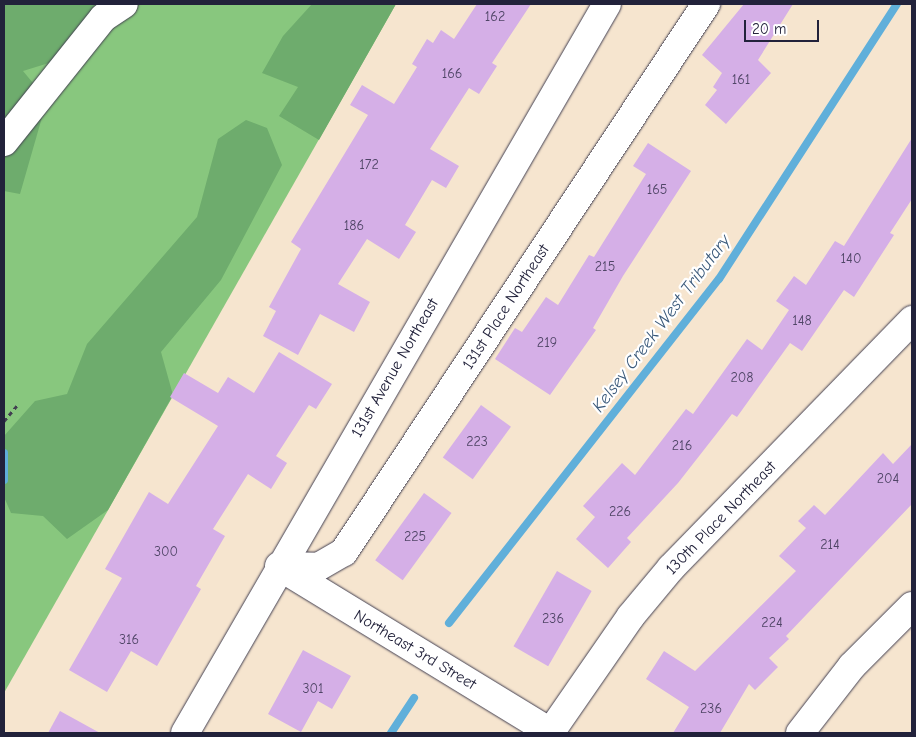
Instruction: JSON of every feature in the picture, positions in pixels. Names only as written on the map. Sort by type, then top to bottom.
[{"type":"street","points":[[4,142],[103,18],[124,4]]},
{"type":"street","name":"131st Avenue Northeast","points":[[185,733],[279,566],[607,4]]},
{"type":"street","name":"131st Place Northeast","points":[[279,566],[318,567],[344,552],[706,4]]},
{"type":"street","name":"130th Place Northeast","points":[[551,733],[631,616],[671,568],[912,320]]},
{"type":"street","name":"Northeast 3rd Street","points":[[279,566],[551,733]]},
{"type":"street","points":[[800,733],[852,666],[912,606]]},
{"type":"path","points":[[4,421],[19,404]]},
{"type":"green space","points":[[4,4],[396,4],[4,693]]},
{"type":"green space","points":[[4,4],[140,4],[125,18],[52,62],[23,71],[47,100],[20,194],[4,191]]},
{"type":"green space","points":[[312,4],[396,4],[319,140],[279,116],[298,87],[262,73],[283,36]]},
{"type":"green space","points":[[246,120],[267,128],[282,165],[221,280],[161,352],[173,395],[108,510],[67,539],[43,516],[11,513],[4,497],[4,436],[35,401],[67,394],[87,344],[197,217],[218,139]]},
{"type":"building","points":[[477,4],[531,4],[492,63],[497,66],[479,94],[469,88],[430,149],[459,166],[446,188],[432,180],[405,225],[416,232],[399,259],[367,239],[338,284],[370,302],[354,332],[320,314],[298,355],[263,336],[276,311],[269,307],[301,249],[291,242],[368,115],[350,105],[362,85],[394,104],[417,67],[412,64],[427,39],[433,43],[441,30],[454,39]]},
{"type":"building","points":[[744,4],[793,4],[758,60],[771,73],[726,124],[705,105],[717,90],[713,87],[722,73],[702,55]]},
{"type":"building","points":[[912,138],[912,199],[890,233],[894,235],[854,297],[844,290],[802,351],[790,343],[737,417],[732,414],[678,483],[627,538],[631,542],[608,568],[576,539],[595,517],[583,506],[622,463],[635,475],[686,409],[693,414],[747,339],[762,350],[789,310],[776,301],[794,276],[806,285],[835,241],[844,246]]},
{"type":"building","points":[[648,143],[691,171],[623,276],[593,328],[596,330],[550,395],[495,359],[515,328],[522,332],[546,297],[558,305],[589,255],[594,257],[646,174],[633,166]]},
{"type":"building","points":[[279,352],[332,384],[316,409],[309,405],[276,456],[287,463],[271,489],[248,474],[213,529],[225,536],[196,586],[201,589],[157,666],[131,651],[107,692],[69,670],[122,578],[105,569],[149,492],[168,504],[218,426],[170,397],[184,373],[218,393],[228,377],[254,393]]},
{"type":"building","points":[[481,405],[511,427],[473,479],[443,458]]},
{"type":"building","points":[[912,444],[912,504],[786,636],[789,639],[769,658],[778,667],[755,690],[749,684],[720,733],[673,733],[689,707],[646,679],[664,651],[695,671],[796,571],[779,556],[806,528],[798,521],[814,505],[825,515],[883,453],[893,464]]},
{"type":"building","points":[[424,493],[452,513],[403,580],[375,560]]},
{"type":"building","points":[[557,571],[592,591],[548,666],[514,646]]},
{"type":"building","points":[[303,650],[351,676],[332,709],[318,701],[301,732],[268,714]]},
{"type":"building","points":[[60,711],[100,733],[48,733]]},
{"type":"waterway","name":"Kelsey Creek West Tributary","points":[[449,623],[719,279],[897,4]]},
{"type":"waterway","points":[[4,453],[4,480]]},
{"type":"waterway","name":"Kelsey Creek West Tributary","points":[[391,733],[414,698]]}]
